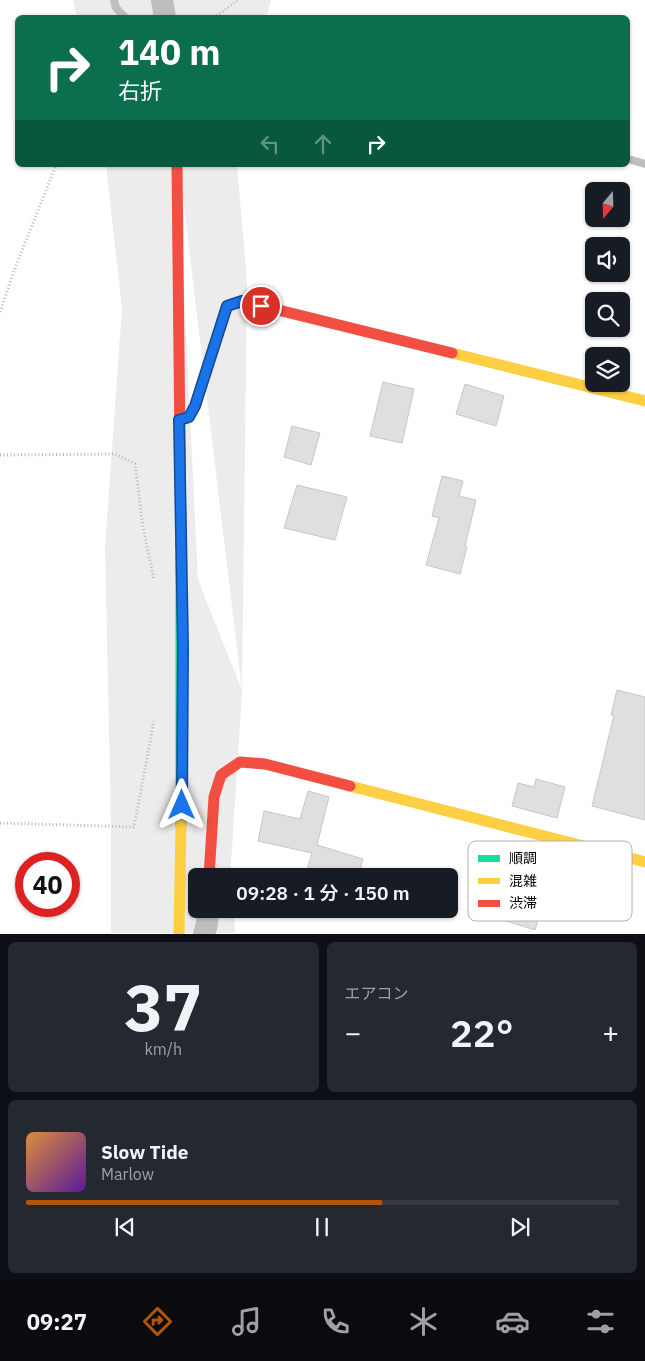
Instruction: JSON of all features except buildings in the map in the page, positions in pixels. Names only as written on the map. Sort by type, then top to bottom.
[{"type":"street","points":[[162,0],[164,15]]},
{"type":"street","points":[[177,167],[183,647],[179,934]]},
{"type":"street","points":[[179,420],[189,417],[195,406],[227,306],[242,301],[645,402]]},
{"type":"street","points":[[210,868],[214,797],[221,775],[240,762],[265,764],[564,841]]},
{"type":"street","points":[[632,859],[645,862]]},
{"type":"street","points":[[204,934],[207,918]]},
{"type":"path","points":[[218,15],[238,0]]},
{"type":"path","points":[[0,312],[15,268],[55,167]]},
{"type":"path","points":[[0,455],[115,454],[135,464],[143,527],[154,582]]},
{"type":"path","points":[[0,823],[134,827],[155,713]]},
{"type":"shaded area","points":[[73,0],[271,0],[267,15],[77,15]]},
{"type":"shaded area","points":[[106,167],[178,167],[198,580],[242,690],[179,167],[237,167],[247,281],[242,692],[231,868],[188,868],[188,918],[234,918],[235,933],[111,933],[111,826],[105,547],[122,308]]},
{"type":"waterway","points":[[114,0],[116,8],[123,15]]},
{"type":"waterway","points":[[630,160],[645,164]]},
{"type":"traffic: fast","points":[[181,545],[181,825]]},
{"type":"traffic: slow","points":[[452,353],[645,401]]},
{"type":"traffic: slow","points":[[350,786],[563,841]]},
{"type":"traffic: slow","points":[[179,934],[181,825]]},
{"type":"traffic: slow","points":[[632,859],[645,862]]},
{"type":"traffic: jam","points":[[177,167],[181,545]]},
{"type":"traffic: jam","points":[[179,420],[189,417],[195,406],[227,306],[242,301],[452,353]]},
{"type":"traffic: jam","points":[[210,868],[214,797],[221,775],[240,762],[265,764],[350,786]]},
{"type":"route","points":[[182,805],[183,647],[179,420],[189,417],[195,406],[227,306],[242,301],[261,306]]}]
